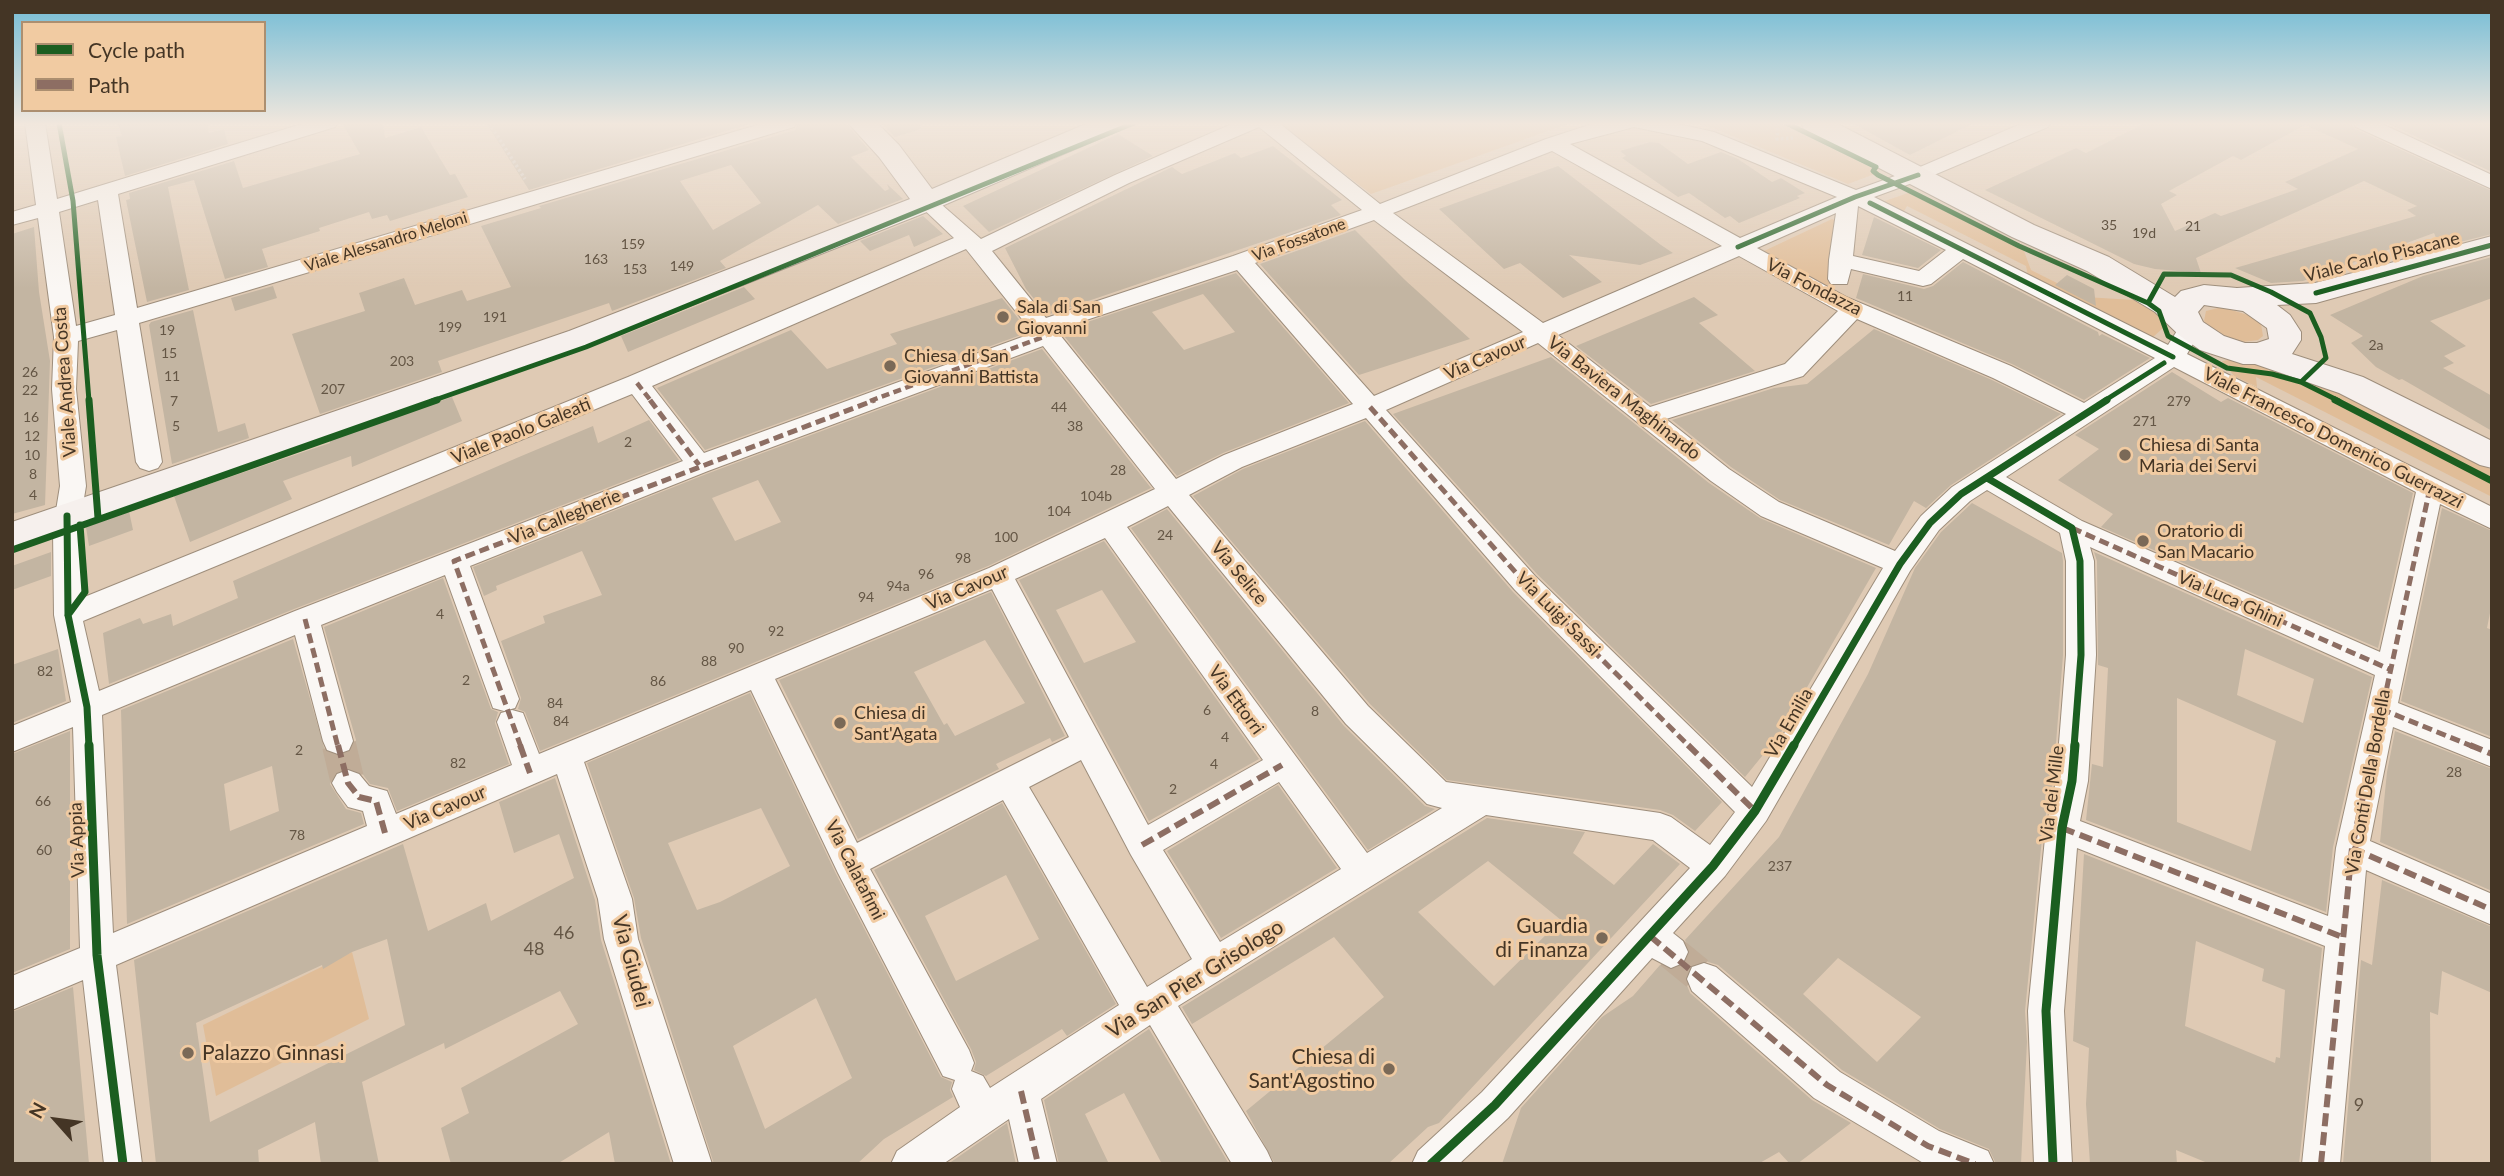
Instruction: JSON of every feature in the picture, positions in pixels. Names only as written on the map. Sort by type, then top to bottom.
[{"type":"street","name":"Viale Andrea Costa","points":[[42,178],[66,337],[64,389],[73,486],[67,516]]},
{"type":"street","points":[[12,219],[150,178]]},
{"type":"street","name":"Viale Alessandro Meloni","points":[[66,337],[604,178]]},
{"type":"street","name":"Via Selice","points":[[909,178],[927,202],[975,244],[1171,491],[1357,715],[1438,794],[1660,827],[1713,866]]},
{"type":"street","points":[[12,536],[580,338],[984,178]]},
{"type":"street","name":"Viale Paolo Galeati","points":[[68,615],[975,244],[1127,178]]},
{"type":"street","name":"Via Baviera Maghinardo","points":[[1334,178],[1649,416],[1720,474],[1770,509],[1900,564]]},
{"type":"street","name":"Via Fossatone","points":[[1044,331],[1377,212],[1464,178]]},
{"type":"street","name":"Via Fondazza","points":[[1615,178],[1845,305],[2002,372],[2084,413]]},
{"type":"street","name":"Viale Francesco Domenico Guerrazzi","points":[[1804,178],[1962,249],[2492,519]]},
{"type":"street","name":"Via Cavour","points":[[12,993],[567,758],[758,674],[999,575],[1110,524],[1233,461],[1370,407],[1542,334],[1851,198],[1910,178]]},
{"type":"street","points":[[1922,178],[2023,231],[2098,264],[2166,304],[2206,340],[2351,385],[2492,456]]},
{"type":"street","points":[[107,191],[149,461]]},
{"type":"street","points":[[1649,416],[1794,370],[1845,305],[1840,260],[1851,198]]},
{"type":"street","name":"Viale Carlo Pisacane","points":[[2237,298],[2316,293],[2492,245]]},
{"type":"street","points":[[1840,260],[1923,279],[1962,249]]},
{"type":"street","name":"Via Luigi Sassi","points":[[1241,261],[1525,583],[1755,811]]},
{"type":"street","points":[[2098,264],[2204,295],[2237,298],[2254,304],[2293,326],[2351,385]]},
{"type":"street","name":"Viale Carlo Pisacane","points":[[2243,352],[2280,348],[2316,293]]},
{"type":"street","points":[[2187,324],[2182,312],[2184,304],[2204,295]]},
{"type":"street","name":"Via Emilia","points":[[1430,1164],[1495,1105],[1660,944],[1713,866],[1755,811],[1900,564],[1930,523],[1961,495],[2173,357],[2187,324]]},
{"type":"street","name":"Via Callegherie","points":[[12,739],[87,706],[305,619],[1044,331]]},
{"type":"street","points":[[2197,369],[2243,352]]},
{"type":"street","points":[[637,383],[699,465]]},
{"type":"street","points":[[1987,478],[2072,528]]},
{"type":"street","name":"Via Conti Della Bordella","points":[[2321,1164],[2352,848],[2430,488]]},
{"type":"street","name":"Via Appia","points":[[67,516],[68,615],[87,706],[97,955],[123,1164]]},
{"type":"street","name":"Via Ettorri","points":[[1110,524],[1364,875]]},
{"type":"street","name":"Via Luca Ghini","points":[[2072,528],[2389,669]]},
{"type":"street","name":"Via dei Mille","points":[[2053,1164],[2046,1011],[2062,828],[2072,781],[2081,655],[2080,561],[2072,528]]},
{"type":"street","points":[[454,561],[530,773]]},
{"type":"street","points":[[999,575],[1142,845],[1215,965]]},
{"type":"street","points":[[305,619],[338,741]]},
{"type":"street","name":"Via Calatafimi","points":[[758,674],[850,863],[970,1088]]},
{"type":"street","points":[[2381,709],[2492,754]]},
{"type":"street","points":[[850,863],[1088,742]]},
{"type":"street","name":"Via Giudei","points":[[567,758],[615,899],[621,939],[693,1164]]},
{"type":"street","points":[[1142,845],[1282,765]]},
{"type":"street","points":[[348,783],[359,797],[376,801],[385,833]]},
{"type":"street","points":[[1010,783],[1148,1006],[1254,1164]]},
{"type":"street","name":"Via San Pier Grisologo","points":[[910,1164],[970,1088],[1020,1091],[1148,1006],[1483,800]]},
{"type":"street","points":[[2062,828],[2345,938]]},
{"type":"street","points":[[2352,848],[2492,910]]},
{"type":"street","points":[[1703,979],[1827,1085],[1928,1146],[1975,1164]]},
{"type":"street","points":[[1020,1091],[1038,1164]]},
{"type":"path","points":[[524,178],[529,186]]},
{"type":"path","points":[[2293,326],[2326,359]]},
{"type":"shaded area","points":[[1350,178],[1416,178],[1371,194]]},
{"type":"shaded area","points":[[1833,178],[1864,178],[1848,184]]},
{"type":"shaded area","points":[[1908,193],[2024,251],[2031,270],[2085,297],[2134,300],[2145,305],[2156,311],[2163,328],[2152,338],[2028,276],[2026,266],[1907,206],[1903,213],[1882,202]]},
{"type":"shaded area","points":[[1832,219],[1839,222],[1831,283],[1826,286],[1765,254],[1764,251]]},
{"type":"shaded area","points":[[2222,307],[2254,317],[2261,324],[2263,336],[2258,340],[2243,342],[2224,337],[2208,327],[2204,321],[2206,311]]},
{"type":"shaded area","points":[[2235,359],[2288,368],[2492,470],[2492,497],[2256,377],[2257,387],[2234,376],[2222,361]]},
{"type":"shaded area","points":[[352,952],[369,1019],[216,1096],[203,1025]]},
{"type":"building","points":[[179,178],[240,178],[243,188],[278,178],[457,178],[468,197],[390,221],[387,215],[372,219],[369,212],[319,228],[320,231],[262,249],[268,267],[225,279],[194,180],[168,187],[189,290],[147,302],[126,200],[130,199],[129,193]]},
{"type":"building","points":[[521,178],[570,178],[529,190]]},
{"type":"building","points":[[634,178],[690,178],[680,181],[713,230],[761,203],[741,178],[872,178],[885,191],[889,189],[887,184],[903,199],[838,224],[818,205],[720,261],[726,268],[612,311],[609,303],[438,361],[442,372],[320,414],[292,334],[365,311],[359,293],[404,278],[415,305],[462,290],[467,301],[511,287],[481,226],[541,208],[539,206]]},
{"type":"building","points":[[1024,178],[1106,178],[989,232],[963,206]]},
{"type":"building","points":[[1150,178],[1314,178],[1342,200],[1331,205],[1341,215],[1047,315],[1026,289],[1005,248]]},
{"type":"building","points":[[1525,178],[1573,178],[1673,253],[1640,265],[1569,255],[1602,282],[1563,298],[1520,263],[1504,269],[1439,209]]},
{"type":"building","points":[[1651,178],[1766,178],[1772,182],[1781,178],[1805,193],[1797,196],[1800,198],[1739,223],[1730,216],[1725,218],[1689,193],[1678,197]]},
{"type":"building","points":[[2011,178],[2193,178],[2169,191],[2177,195],[2161,204],[2175,231],[2215,213],[2221,216],[2298,189],[2285,182],[2294,178],[2463,178],[2492,191],[2492,234],[2440,247],[2434,233],[2303,281],[2271,283],[2235,268],[2416,216],[2407,210],[2417,206],[2364,181],[2196,258],[2201,273],[2155,269],[2134,264],[1985,190]]},
{"type":"building","points":[[923,216],[943,234],[914,247],[909,235],[870,251],[860,241]]},
{"type":"building","points":[[1874,217],[1941,250],[1918,268],[1862,255]]},
{"type":"building","points":[[34,227],[39,292],[50,361],[45,505],[12,514],[12,234]]},
{"type":"building","points":[[1355,230],[1470,339],[1359,375],[1260,264]]},
{"type":"building","points":[[2492,257],[2492,298],[2430,321],[2466,346],[2444,356],[2454,363],[2443,368],[2492,396],[2492,431],[2376,367],[2351,343],[2363,336],[2330,315],[2423,276]]},
{"type":"building","points":[[1963,262],[2098,332],[2099,336],[2102,334],[2150,358],[2084,400],[2012,364],[1856,298],[1863,274],[1924,289],[1933,286]]},
{"type":"building","points":[[1236,273],[1349,403],[1223,453],[1177,476],[1060,331]],"holes":[[[1203,294],[1235,332],[1184,350],[1152,312]]]},
{"type":"building","points":[[2067,275],[2094,289],[2096,306],[2055,285]]},
{"type":"building","points":[[273,286],[277,298],[235,311],[231,298]]},
{"type":"building","points":[[744,287],[755,299],[628,352],[621,336]]},
{"type":"building","points":[[1694,297],[1718,315],[1699,323],[1755,371],[1651,404],[1576,346]]},
{"type":"building","points":[[1002,298],[1029,332],[705,450],[657,388],[791,330],[827,369],[897,344],[890,334]]},
{"type":"building","points":[[193,310],[218,432],[245,423],[249,438],[172,464],[149,325],[151,322]]},
{"type":"building","points":[[1874,329],[1992,380],[2061,414],[1951,485],[1926,508],[1914,501],[1889,545],[1780,500],[1731,467],[1672,420],[1774,388],[1807,384]]},
{"type":"building","points":[[1042,349],[1151,488],[988,566],[540,751],[525,712],[518,709],[521,698],[501,641],[545,623],[543,616],[602,595],[582,551],[496,586],[497,590],[484,596],[473,567],[709,473]],"holes":[[[758,480],[781,522],[735,541],[712,498]]]},
{"type":"building","points":[[1551,357],[1709,483],[1760,518],[1876,568],[1780,734],[1745,777],[1537,574],[1393,414]]},
{"type":"building","points":[[2172,372],[2221,402],[2228,398],[2413,493],[2378,648],[2101,527],[2113,514],[2058,480],[2099,449],[2075,435]]},
{"type":"building","points":[[452,397],[462,421],[352,467],[351,456],[283,481],[292,499],[190,542],[174,496],[330,443],[330,440]]},
{"type":"building","points":[[649,420],[679,460],[294,609],[109,684],[103,633],[140,618],[143,624],[171,614],[173,626],[238,598],[233,581],[519,457],[593,426],[598,443]]},
{"type":"building","points":[[1365,421],[1513,592],[1722,802],[1695,831],[1673,815],[1660,810],[1447,780],[1370,704],[1193,496],[1243,469]]},
{"type":"building","points":[[1972,503],[2062,553],[2063,655],[2053,781],[2043,828],[2025,1011],[2027,1042],[2021,1164],[1996,1164],[1989,1149],[1940,1129],[1842,1070],[1718,965],[1705,961],[1690,966],[1685,980],[1690,993],[1812,1100],[1851,1123],[1797,1164],[1790,1164],[1779,1152],[1758,1164],[1502,1164],[1521,1108],[1602,1017],[1633,996],[1660,965],[1672,970],[1685,964],[1690,951],[1685,940],[1779,837],[1868,674],[1915,568],[1941,532]],"holes":[[[1838,958],[1921,1017],[1877,1062],[1803,994]]]},
{"type":"building","points":[[2442,508],[2492,531],[2492,603],[2487,628],[2492,630],[2492,737],[2401,701]]},
{"type":"building","points":[[1167,509],[1344,726],[1425,806],[1435,809],[1368,850],[1131,528]]},
{"type":"building","points":[[129,511],[133,530],[89,546],[86,527]]},
{"type":"building","points":[[1104,541],[1259,759],[1149,821],[1019,580]],"holes":[[[1102,590],[1136,642],[1084,663],[1056,610]]]},
{"type":"building","points":[[51,552],[51,576],[12,590],[12,566]]},
{"type":"building","points":[[2094,552],[2372,677],[2333,847],[2326,912],[2086,820],[2092,764],[2103,767],[2108,668],[2098,665],[2097,561]],"holes":[[[2245,649],[2314,679],[2303,723],[2237,695]],[[2177,698],[2276,741],[2251,851],[2177,822]]]},
{"type":"building","points":[[443,578],[491,709],[498,712],[495,723],[509,764],[397,811],[388,788],[370,784],[361,772],[349,768],[336,772],[330,784],[346,809],[361,813],[364,824],[127,924],[121,710],[293,639],[325,751],[337,756],[350,752],[356,740],[324,627]],"holes":[[[272,766],[279,811],[230,831],[224,784]]]},
{"type":"building","points":[[991,592],[1065,736],[1052,742],[1050,738],[996,764],[999,769],[858,839],[779,680]],"holes":[[[985,640],[1025,703],[955,736],[947,723],[944,725],[914,672]]]},
{"type":"building","points":[[58,649],[66,701],[12,723],[12,665]]},
{"type":"building","points":[[750,693],[836,874],[941,1077],[952,1082],[950,1090],[953,1097],[884,1139],[857,1164],[714,1164],[641,938],[634,898],[587,763]],"holes":[[[761,808],[790,866],[720,902],[697,910],[668,843]],[[816,998],[852,1078],[765,1129],[733,1046]]]},
{"type":"building","points":[[70,731],[70,949],[12,973],[12,754]]},
{"type":"building","points":[[2395,731],[2492,769],[2492,891],[2380,842],[2387,772]]},
{"type":"building","points":[[555,778],[595,900],[601,940],[671,1164],[615,1164],[609,1132],[557,1164],[451,1164],[441,1128],[469,1113],[461,1088],[578,1024],[560,991],[445,1049],[444,1043],[362,1082],[379,1164],[321,1164],[315,1122],[258,1150],[259,1164],[156,1164],[134,960],[403,844],[428,931],[486,903],[491,921],[574,878],[559,834],[514,853],[499,802]],"holes":[[[387,939],[405,1025],[210,1122],[196,1023],[322,965],[323,969],[352,952]]]},
{"type":"building","points":[[1278,785],[1337,868],[1221,938],[1167,851]]},
{"type":"building","points":[[1002,803],[1116,1004],[1067,1036],[1062,1029],[986,1076],[974,1070],[976,1062],[971,1049],[874,870]],"holes":[[[1006,875],[1039,939],[956,981],[925,916]]]},
{"type":"building","points":[[1487,818],[1585,832],[1573,853],[1614,885],[1653,844],[1680,864],[1439,1123],[1428,1127],[1388,1164],[1275,1164],[1246,1111],[1384,997],[1334,937],[1192,1024],[1182,1007]],"holes":[[[1488,861],[1561,920],[1494,986],[1418,912]]]},
{"type":"building","points":[[2084,854],[2322,948],[2299,1164],[2210,1164],[2176,1150],[2177,1164],[2090,1164],[2086,1104],[2089,1048],[2073,1041]],"holes":[[[2196,941],[2264,969],[2262,981],[2285,990],[2280,1058],[2276,1057],[2275,1063],[2185,1026]]]},
{"type":"building","points":[[2382,880],[2492,927],[2492,993],[2442,971],[2438,1015],[2430,1012],[2431,1164],[2343,1164],[2361,960],[2372,965]]},
{"type":"building","points":[[73,987],[89,1164],[12,1164],[12,1012]]},
{"type":"building","points":[[1149,1029],[1229,1164],[1162,1164],[1124,1093],[1085,1114],[1109,1164],[1059,1164],[1044,1100]]},
{"type":"building","points":[[1007,1123],[1016,1164],[948,1164]]},
{"type":"tunnel","points":[[338,741],[339,747]]},
{"type":"tunnel","points":[[339,745],[348,783]]},
{"type":"tunnel","points":[[1671,952],[1704,979]]},
{"type":"marked path","points":[[530,773],[454,561],[699,465],[1046,336]]},
{"type":"marked path","points":[[637,383],[699,465]]},
{"type":"marked path","points":[[1370,407],[1525,583],[1755,811]]},
{"type":"marked path","points":[[2321,1164],[2352,848],[2430,488]]},
{"type":"marked path","points":[[2072,528],[2389,669]]},
{"type":"marked path","points":[[305,619],[348,783],[359,797],[376,801],[385,833]]},
{"type":"marked path","points":[[2381,709],[2492,754]]},
{"type":"marked path","points":[[1142,845],[1282,765]]},
{"type":"marked path","points":[[2062,828],[2345,938]]},
{"type":"marked path","points":[[2352,848],[2492,910]]},
{"type":"marked path","points":[[1650,936],[1827,1085],[1928,1146],[1975,1164]]},
{"type":"marked path","points":[[1021,1091],[1038,1164]]},
{"type":"cycle path","points":[[69,178],[73,201],[98,518]]},
{"type":"cycle path","points":[[12,550],[586,347],[1000,178]]},
{"type":"cycle path","points":[[1884,178],[2019,246],[2148,303],[2159,311],[2168,336],[2227,368],[2272,374],[2301,382],[2492,481]]},
{"type":"cycle path","points":[[1738,247],[1855,197],[1910,178]]},
{"type":"cycle path","points":[[1870,203],[2173,357]]},
{"type":"cycle path","points":[[2316,293],[2492,245]]},
{"type":"cycle path","points":[[2148,303],[2164,274],[2231,275],[2271,292],[2310,313],[2321,337],[2326,358],[2301,382]]},
{"type":"cycle path","points":[[1431,1164],[1495,1105],[1713,866],[1755,811],[1900,564],[1930,523],[1961,494],[2164,363]]},
{"type":"cycle path","points":[[1987,478],[2072,528],[2080,561],[2081,655],[2072,781],[2062,828],[2046,1011],[2053,1164]]},
{"type":"cycle path","points":[[67,516],[68,615],[87,707],[97,955],[123,1164]]},
{"type":"cycle path","points":[[68,615],[85,592],[80,525]]},
{"type":"place","name":"Sala di San Giovanni","points":[[1003,317]]},
{"type":"place","name":"Chiesa di San Giovanni Battista","points":[[890,366]]},
{"type":"place","name":"Chiesa di Santa Maria dei Servi","points":[[2125,455]]},
{"type":"place","name":"Oratorio di San Macario","points":[[2143,541]]},
{"type":"place","name":"Chiesa di Sant'Agata","points":[[840,723]]},
{"type":"place","name":"Guardia di Finanza","points":[[1602,938]]},
{"type":"place","name":"Palazzo Ginnasi","points":[[188,1053]]},
{"type":"place","name":"Chiesa di Sant'Agostino","points":[[1389,1069]]}]
